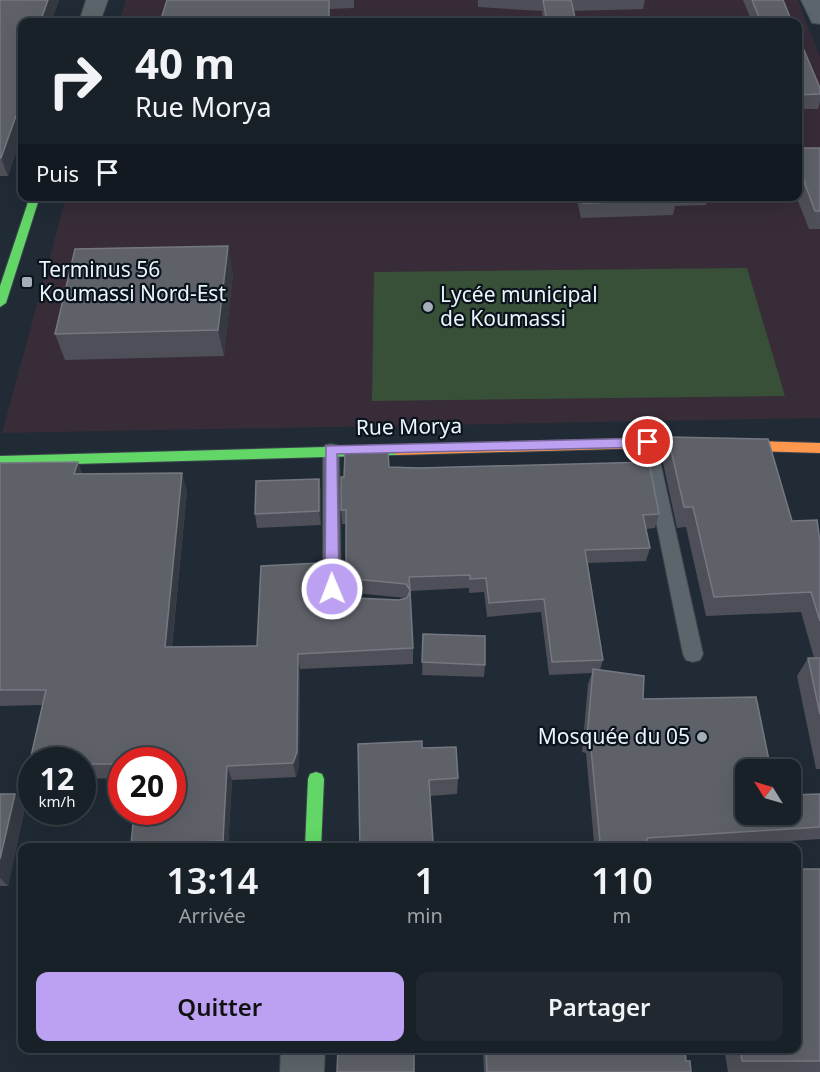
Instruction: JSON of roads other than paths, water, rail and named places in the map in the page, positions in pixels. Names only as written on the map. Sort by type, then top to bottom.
[{"type":"street","points":[[91,18],[97,0]]},
{"type":"street","points":[[812,0],[820,18]]},
{"type":"street","points":[[0,303],[32,201]]},
{"type":"street","name":"Rue Morya","points":[[0,461],[648,442],[820,448]]},
{"type":"street","points":[[313,843],[316,778]]},
{"type":"street","points":[[302,1072],[303,1053]]},
{"type":"lane","points":[[648,442],[693,654]]},
{"type":"lane","points":[[331,450],[332,589],[340,599],[370,605]]},
{"type":"place","name":"Terminus 56 Koumassi Nord-Est","points":[[27,282]]},
{"type":"place","name":"Lycée municipal de Koumassi","points":[[428,307]]},
{"type":"place","name":"Mosquée du 05","points":[[702,737]]}]
